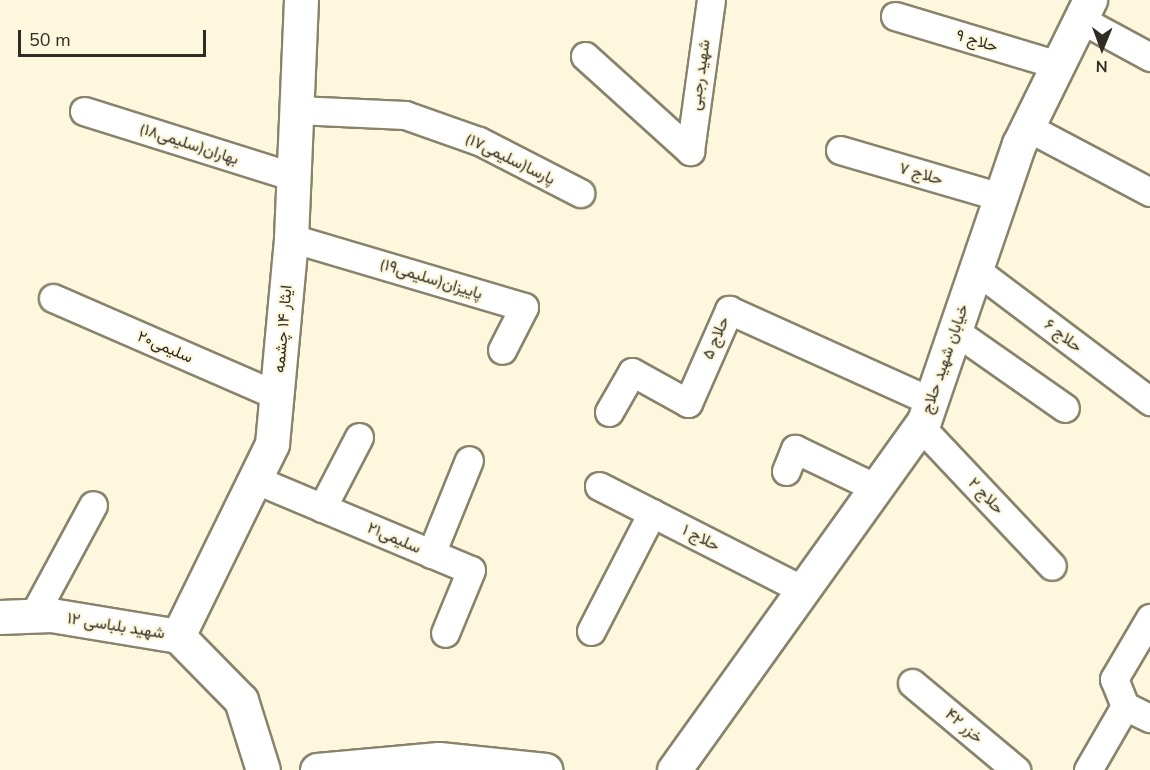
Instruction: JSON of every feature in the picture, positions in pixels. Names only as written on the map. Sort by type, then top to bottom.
[{"type":"street","name":"ایثار ۱۴ چشمه","points":[[178,636],[272,444],[291,238],[301,0]]},
{"type":"street","name":"شهید رجبی","points":[[585,56],[690,151],[711,0]]},
{"type":"street","points":[[1085,10],[1150,57]]},
{"type":"street","name":"خیابان شهید حلاج","points":[[674,770],[876,488],[925,414],[1028,127],[1085,10]]},
{"type":"street","name":"حلاج ۹","points":[[895,16],[1058,65]]},
{"type":"street","name":"پارسا(سلیمی۱۷)","points":[[297,110],[405,115],[479,141],[580,193]]},
{"type":"street","name":"بهاران(سلیمی۱۸)","points":[[84,111],[294,177]]},
{"type":"street","points":[[1028,127],[1150,192]]},
{"type":"street","name":"حلاج ۷","points":[[840,150],[1001,197]]},
{"type":"street","name":"پاییزان(سلیمی۱۹)","points":[[291,238],[524,307],[502,350]]},
{"type":"street","name":"حلاج ۶","points":[[976,270],[1150,401]]},
{"type":"street","name":"سلیمی۲۰","points":[[53,298],[276,395]]},
{"type":"street","name":"حلاج ۵","points":[[609,412],[632,372],[688,403],[729,310],[925,414]]},
{"type":"street","points":[[955,331],[1065,408]]},
{"type":"street","name":"حلاج ۲","points":[[925,414],[1052,566]]},
{"type":"street","points":[[322,508],[359,437]]},
{"type":"street","points":[[786,471],[795,449],[876,488]]},
{"type":"street","points":[[431,554],[469,460]]},
{"type":"street","name":"سلیمی۲۱","points":[[254,479],[471,570],[444,633]]},
{"type":"street","name":"حلاج ۱","points":[[599,486],[803,590]]},
{"type":"street","points":[[33,616],[93,505]]},
{"type":"street","points":[[591,631],[652,513]]},
{"type":"street","name":"شهید بلباسی ١٢","points":[[0,617],[33,616],[178,636],[240,700],[263,770]]},
{"type":"street","points":[[1150,618],[1114,679],[1125,706],[1150,718]]},
{"type":"street","name":"خزر ۴۲","points":[[912,683],[1016,770]]},
{"type":"street","points":[[1088,770],[1125,706]]},
{"type":"street","points":[[317,770],[439,759],[545,770]]}]
